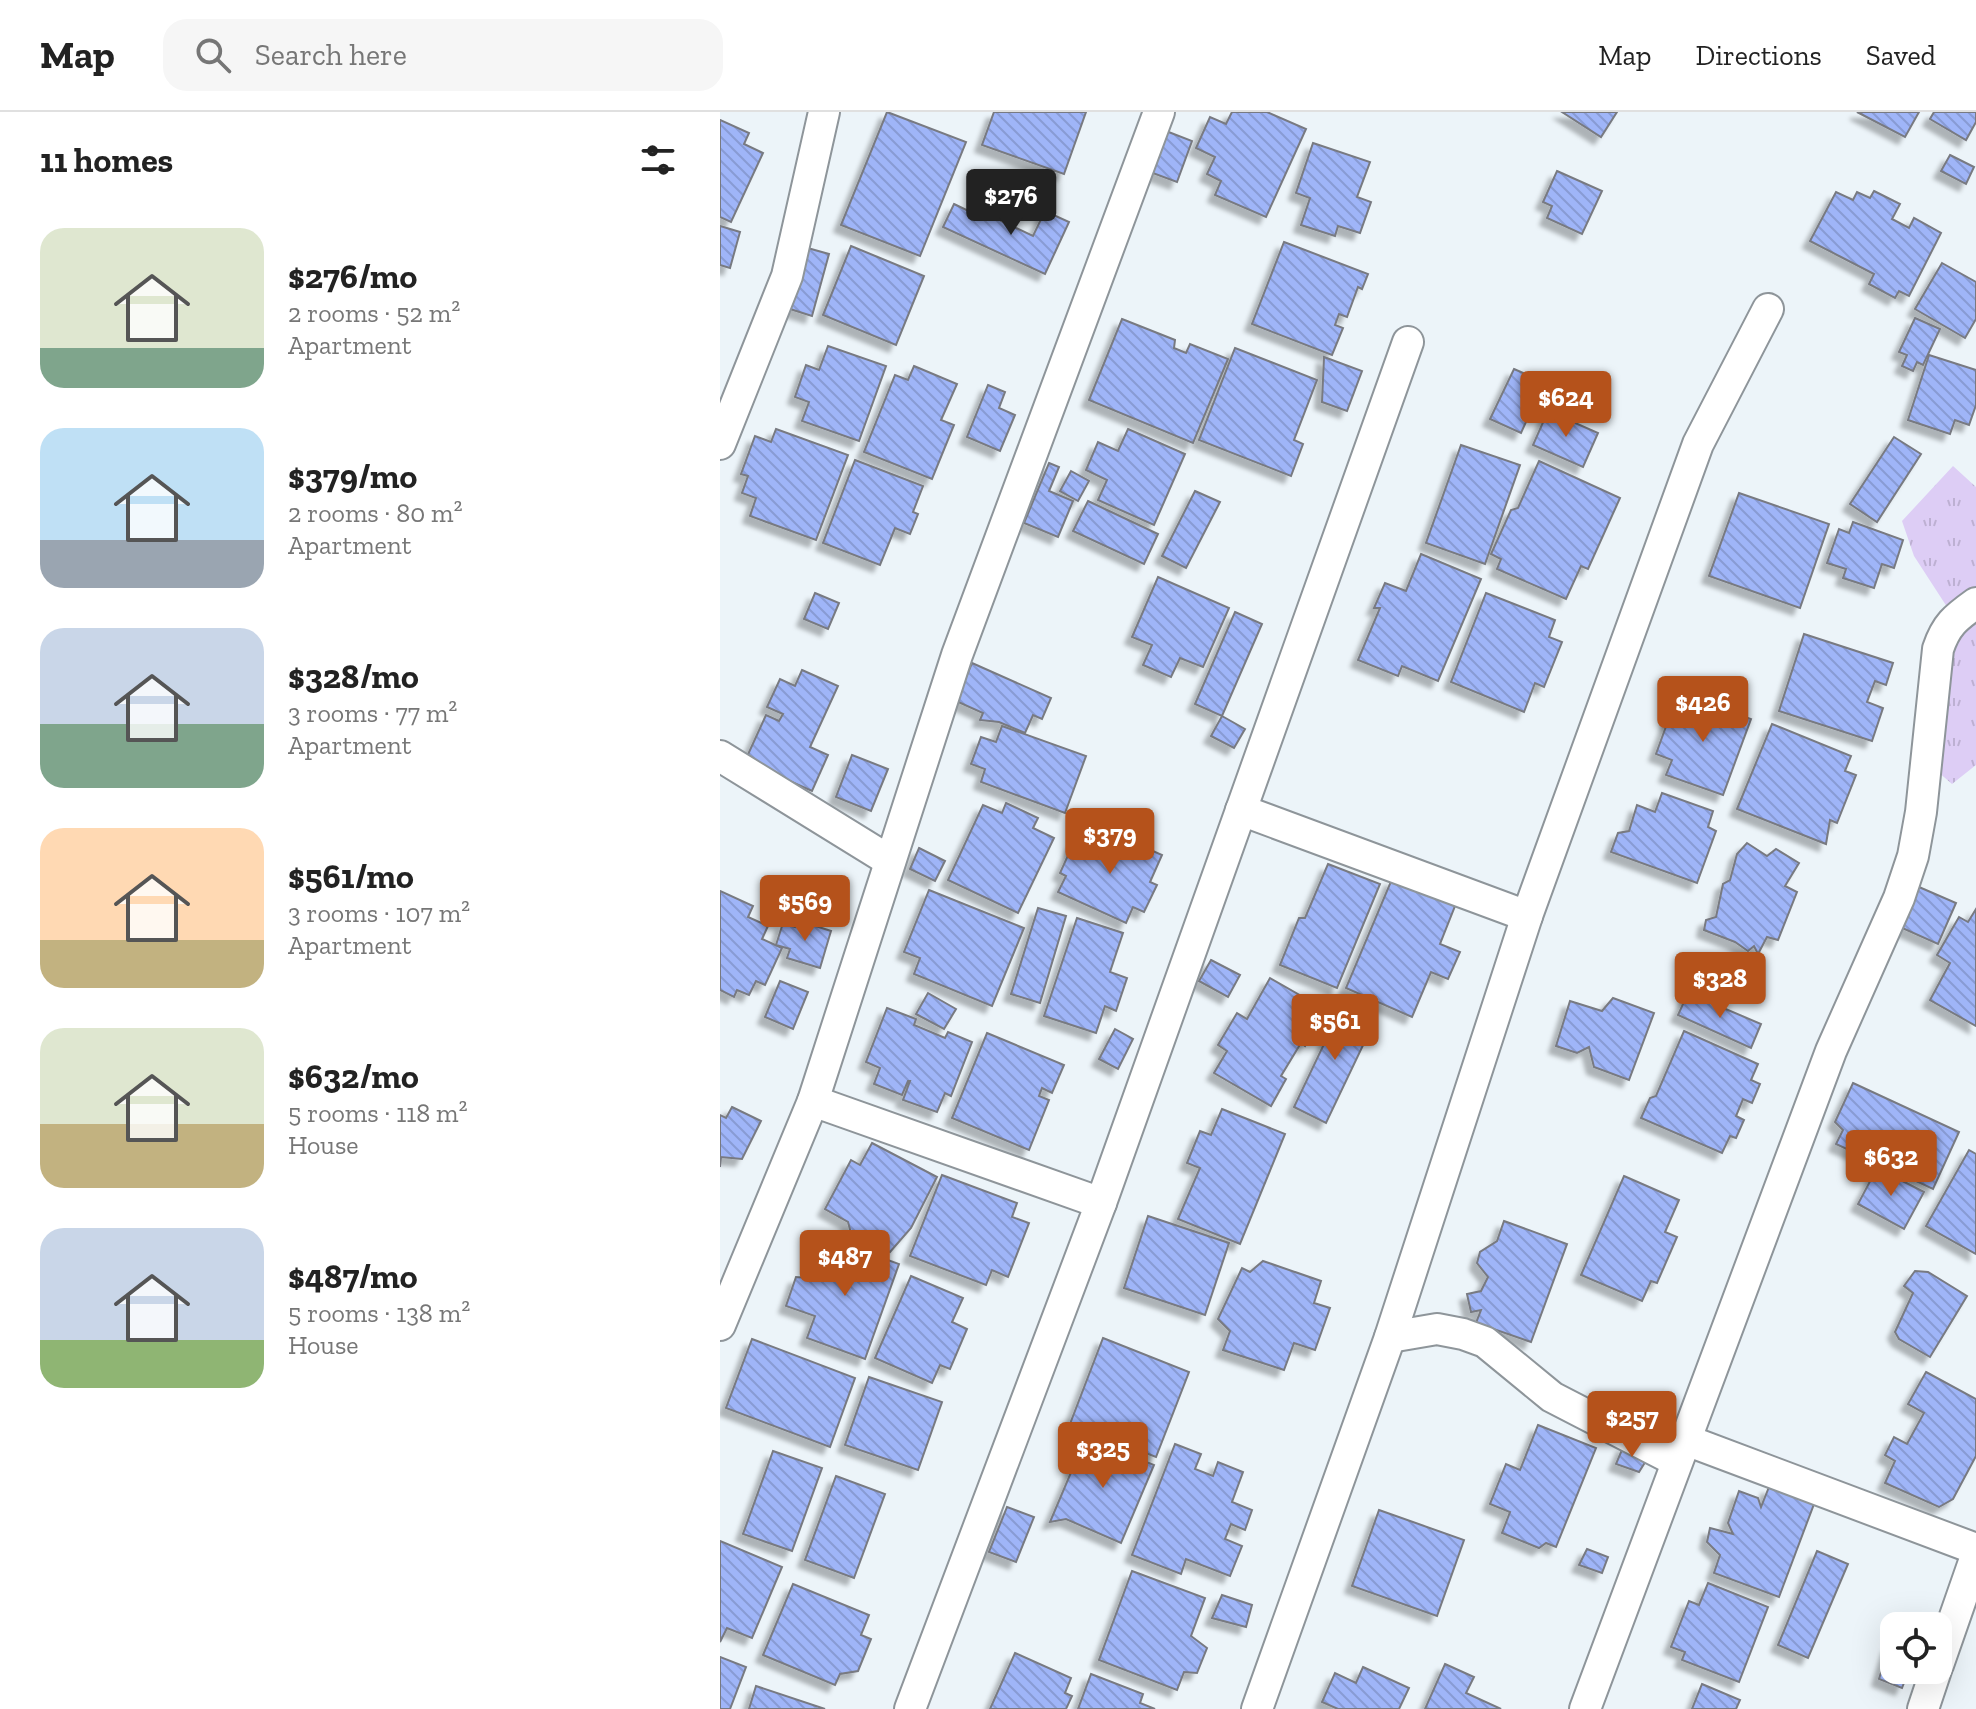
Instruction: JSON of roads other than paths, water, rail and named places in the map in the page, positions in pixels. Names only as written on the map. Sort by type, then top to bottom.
[{"type":"street","points":[[720,444],[787,276],[824,112]]},
{"type":"street","points":[[720,1325],[813,1101],[957,655],[1159,112]]},
{"type":"street","points":[[1257,1709],[1390,1337],[1527,916],[1698,444],[1768,309]]},
{"type":"street","points":[[910,1709],[1101,1203],[1408,342]]},
{"type":"street","points":[[1585,1709],[1831,1051],[1899,898],[1913,856],[1921,812],[1938,649],[1944,631],[1954,619],[1976,603]]},
{"type":"street","points":[[720,756],[890,861]]},
{"type":"street","points":[[1241,810],[1527,916]]},
{"type":"street","points":[[813,1101],[1101,1203]]},
{"type":"street","points":[[1390,1337],[1437,1329],[1463,1334],[1485,1342],[1552,1397],[1681,1450],[1976,1549]]},
{"type":"street","points":[[1952,1624],[1976,1556]]},
{"type":"street","points":[[1923,1709],[1931,1684]]}]
